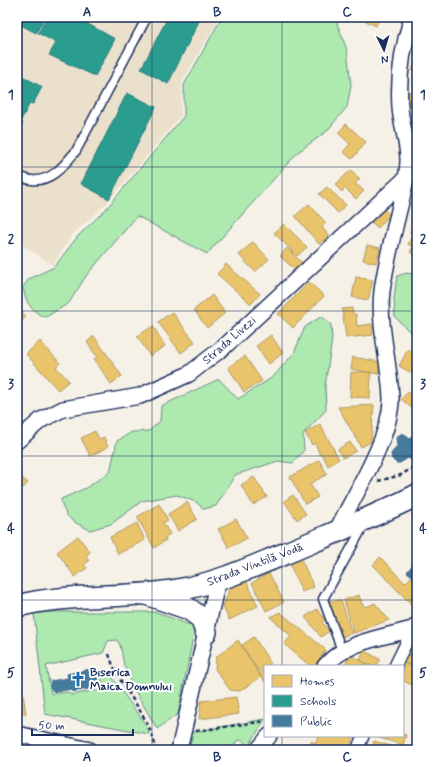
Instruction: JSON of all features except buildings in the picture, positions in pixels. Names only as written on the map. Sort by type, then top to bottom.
[{"type":"main road","name":"Strada Vintilă Vodă","points":[[392,508],[417,495]]},
{"type":"main road","name":"Strada Vintilă Vodă","points":[[17,606],[85,597],[145,594],[178,590],[218,580],[367,518],[417,500]]},
{"type":"main road","points":[[145,594],[189,609],[201,618],[206,632]]},
{"type":"street","points":[[336,532],[371,462],[390,416],[391,399],[381,312],[382,292],[407,177],[408,155],[400,106],[400,86],[406,37],[412,17]]},
{"type":"street","name":"Strada Livezi","points":[[17,441],[41,420],[63,409],[140,396],[189,374],[225,346],[407,177]]},
{"type":"street","points":[[179,750],[218,580]]},
{"type":"street","points":[[326,665],[342,651],[358,644],[415,627]]},
{"type":"street","points":[[396,665],[415,627]]},
{"type":"street","points":[[17,734],[90,750]]},
{"type":"street","points":[[258,750],[268,737]]},
{"type":"street","points":[[357,750],[363,737]]},
{"type":"lane","points":[[17,175],[32,180],[46,178],[62,168],[71,157],[147,17]]},
{"type":"lane","points":[[342,651],[323,599],[367,518]]},
{"type":"path","points":[[374,481],[386,480],[401,475],[417,465]]},
{"type":"path","points":[[109,654],[119,679],[146,718],[156,750]]},
{"type":"path","points":[[183,733],[264,721]]},
{"type":"shaded area","points":[[17,17],[220,17],[182,82],[181,116],[105,205],[72,235],[53,265],[17,241]]},
{"type":"green space","points":[[222,17],[338,17],[337,23],[347,50],[351,85],[347,107],[326,132],[298,152],[207,254],[137,216],[86,276],[69,303],[46,317],[37,313],[27,301],[23,287],[29,279],[54,267],[78,236],[106,209],[184,116],[184,85]]},
{"type":"green space","points":[[407,273],[417,275],[417,331],[410,332],[395,317],[394,298],[397,276]]},
{"type":"green space","points":[[322,316],[331,325],[332,339],[325,386],[326,410],[303,434],[304,450],[293,463],[278,461],[235,475],[216,506],[204,509],[196,502],[177,495],[142,501],[111,524],[90,530],[75,522],[67,515],[62,506],[61,499],[86,488],[110,472],[117,441],[132,432],[149,431],[160,421],[161,406],[219,379],[238,399],[273,377],[294,353],[305,327]]},
{"type":"green space","points":[[46,612],[156,612],[195,627],[178,714],[157,729],[130,681],[117,640],[108,641],[103,653],[46,666],[51,694],[68,692],[71,695],[103,689],[101,677],[111,674],[144,722],[149,734],[45,714],[34,614]]},
{"type":"green space","points":[[264,719],[249,746],[239,739],[230,750],[189,749],[193,732]]},
{"type":"place","name":"Biserica Maica Domnului","points":[[78,679]]}]
